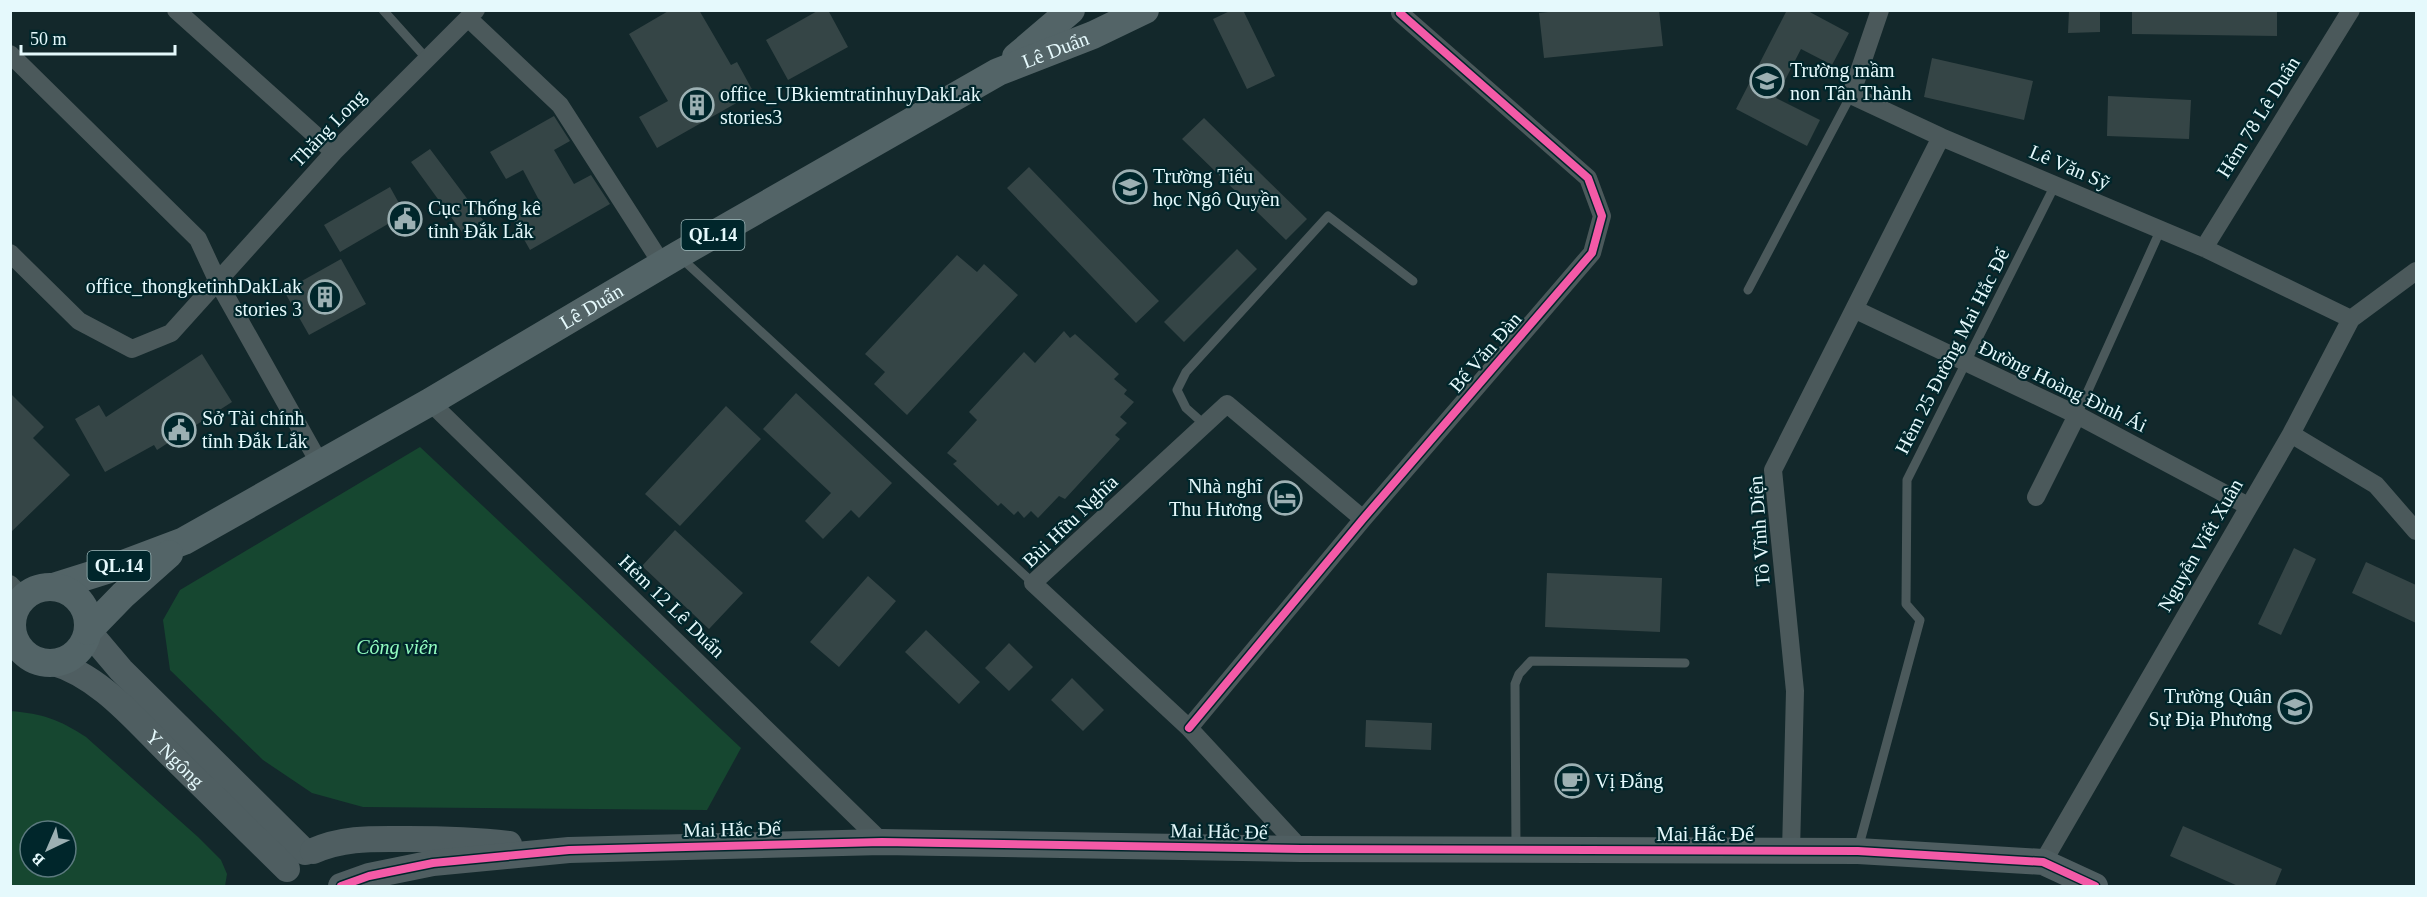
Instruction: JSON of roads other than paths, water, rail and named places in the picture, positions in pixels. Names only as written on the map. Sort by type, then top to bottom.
[{"type":"main road","name":"Lê Duẩn","points":[[998,72],[1071,10]]},
{"type":"main road","name":"Lê Duẩn","points":[[53,587],[184,541],[430,402],[670,260],[998,72],[1093,35],[1145,10]]},
{"type":"main road","name":"Lê Duẩn","points":[[88,631],[130,588],[184,541]]},
{"type":"main road","points":[[10,667],[46,662],[71,657],[79,650],[88,631],[86,610],[80,601],[63,589],[53,587],[17,591],[18,605],[12,626],[18,644],[32,658],[46,662]]},
{"type":"street","points":[[176,10],[334,152]]},
{"type":"street","name":"Bế Văn Đàn","points":[[1188,728],[1363,519],[1592,254],[1602,216],[1588,178],[1400,13],[1401,10]]},
{"type":"street","points":[[1851,95],[1880,10]]},
{"type":"street","name":"Hẻm 78 Lê Duẩn","points":[[2204,248],[2351,10]]},
{"type":"street","points":[[472,14],[560,105],[670,260]]},
{"type":"street","name":"Thăng Long","points":[[10,253],[79,321],[132,349],[171,333],[334,152],[472,14]]},
{"type":"street","points":[[10,54],[198,238],[218,282],[320,464]]},
{"type":"street","name":"Lê Văn Sỹ","points":[[1851,95],[1941,137],[2204,248],[2350,319]]},
{"type":"street","name":"Tô Vĩnh Diện","points":[[1791,851],[1795,691],[1773,470],[1856,310],[1941,137]]},
{"type":"street","name":"Nguyễn Viết Xuân","points":[[2043,862],[2291,434],[2350,319],[2415,276]]},
{"type":"street","name":"Đường Hoàng Đình Ái","points":[[1856,310],[2077,415],[2248,506]]},
{"type":"street","name":"Hẻm 12 Lê Duẩn","points":[[430,402],[882,842]]},
{"type":"street","name":"Bùi Hữu Nghĩa","points":[[1301,849],[1188,728],[1033,583],[1227,404],[1363,519]]},
{"type":"street","points":[[2036,497],[2077,415]]},
{"type":"street","points":[[2291,434],[2376,485],[2416,531]]},
{"type":"street","name":"Y Ngông","points":[[88,631],[187,753],[298,865],[329,857],[335,863],[339,886]]},
{"type":"street","name":"Y Ngông","points":[[46,662],[68,667],[187,753]]},
{"type":"street","name":"Mai Hắc Đế","points":[[298,865],[341,841],[357,838],[465,840],[569,850]]},
{"type":"street","name":"Mai Hắc Đế","points":[[339,886],[433,862],[569,850],[882,842],[1301,849],[1858,851],[2043,862],[2095,886]]},
{"type":"lane","points":[[383,10],[427,59]]},
{"type":"lane","points":[[1748,290],[1851,95]]},
{"type":"lane","name":"Hẻm 25 Đường Mai Hắc Đế","points":[[1858,851],[1920,620],[1906,604],[1907,480],[2055,185]]},
{"type":"lane","points":[[1205,425],[1186,408],[1177,390],[1186,372],[1328,216],[1413,281]]},
{"type":"lane","points":[[2077,415],[2160,231]]},
{"type":"lane","points":[[670,260],[1033,583]]},
{"type":"lane","points":[[1516,850],[1515,684],[1523,668],[1532,661],[1685,663]]},
{"type":"place","name":"Trường mầm non Tân Thành","points":[[1767,81]]},
{"type":"place","name":"office_UBkiemtratinhuyDakLak stories3","points":[[697,105]]},
{"type":"place","name":"Trường Tiểu học Ngô Quyền","points":[[1130,187]]},
{"type":"place","name":"Cục Thống kê tỉnh Đắk Lắk","points":[[405,219]]},
{"type":"place","name":"office_thongketinhDakLak stories 3","points":[[325,297]]},
{"type":"place","name":"Sở Tài chính tỉnh Đắk Lắk","points":[[179,430]]},
{"type":"place","name":"Nhà nghĩ Thu Hương","points":[[1285,498]]},
{"type":"place","name":"Trường Quân Sự Địa Phương","points":[[2295,707]]},
{"type":"place","name":"Vị Đắng","points":[[1572,781]]},
{"type":"park label","name":"Công viên","points":[[397,647]]}]
